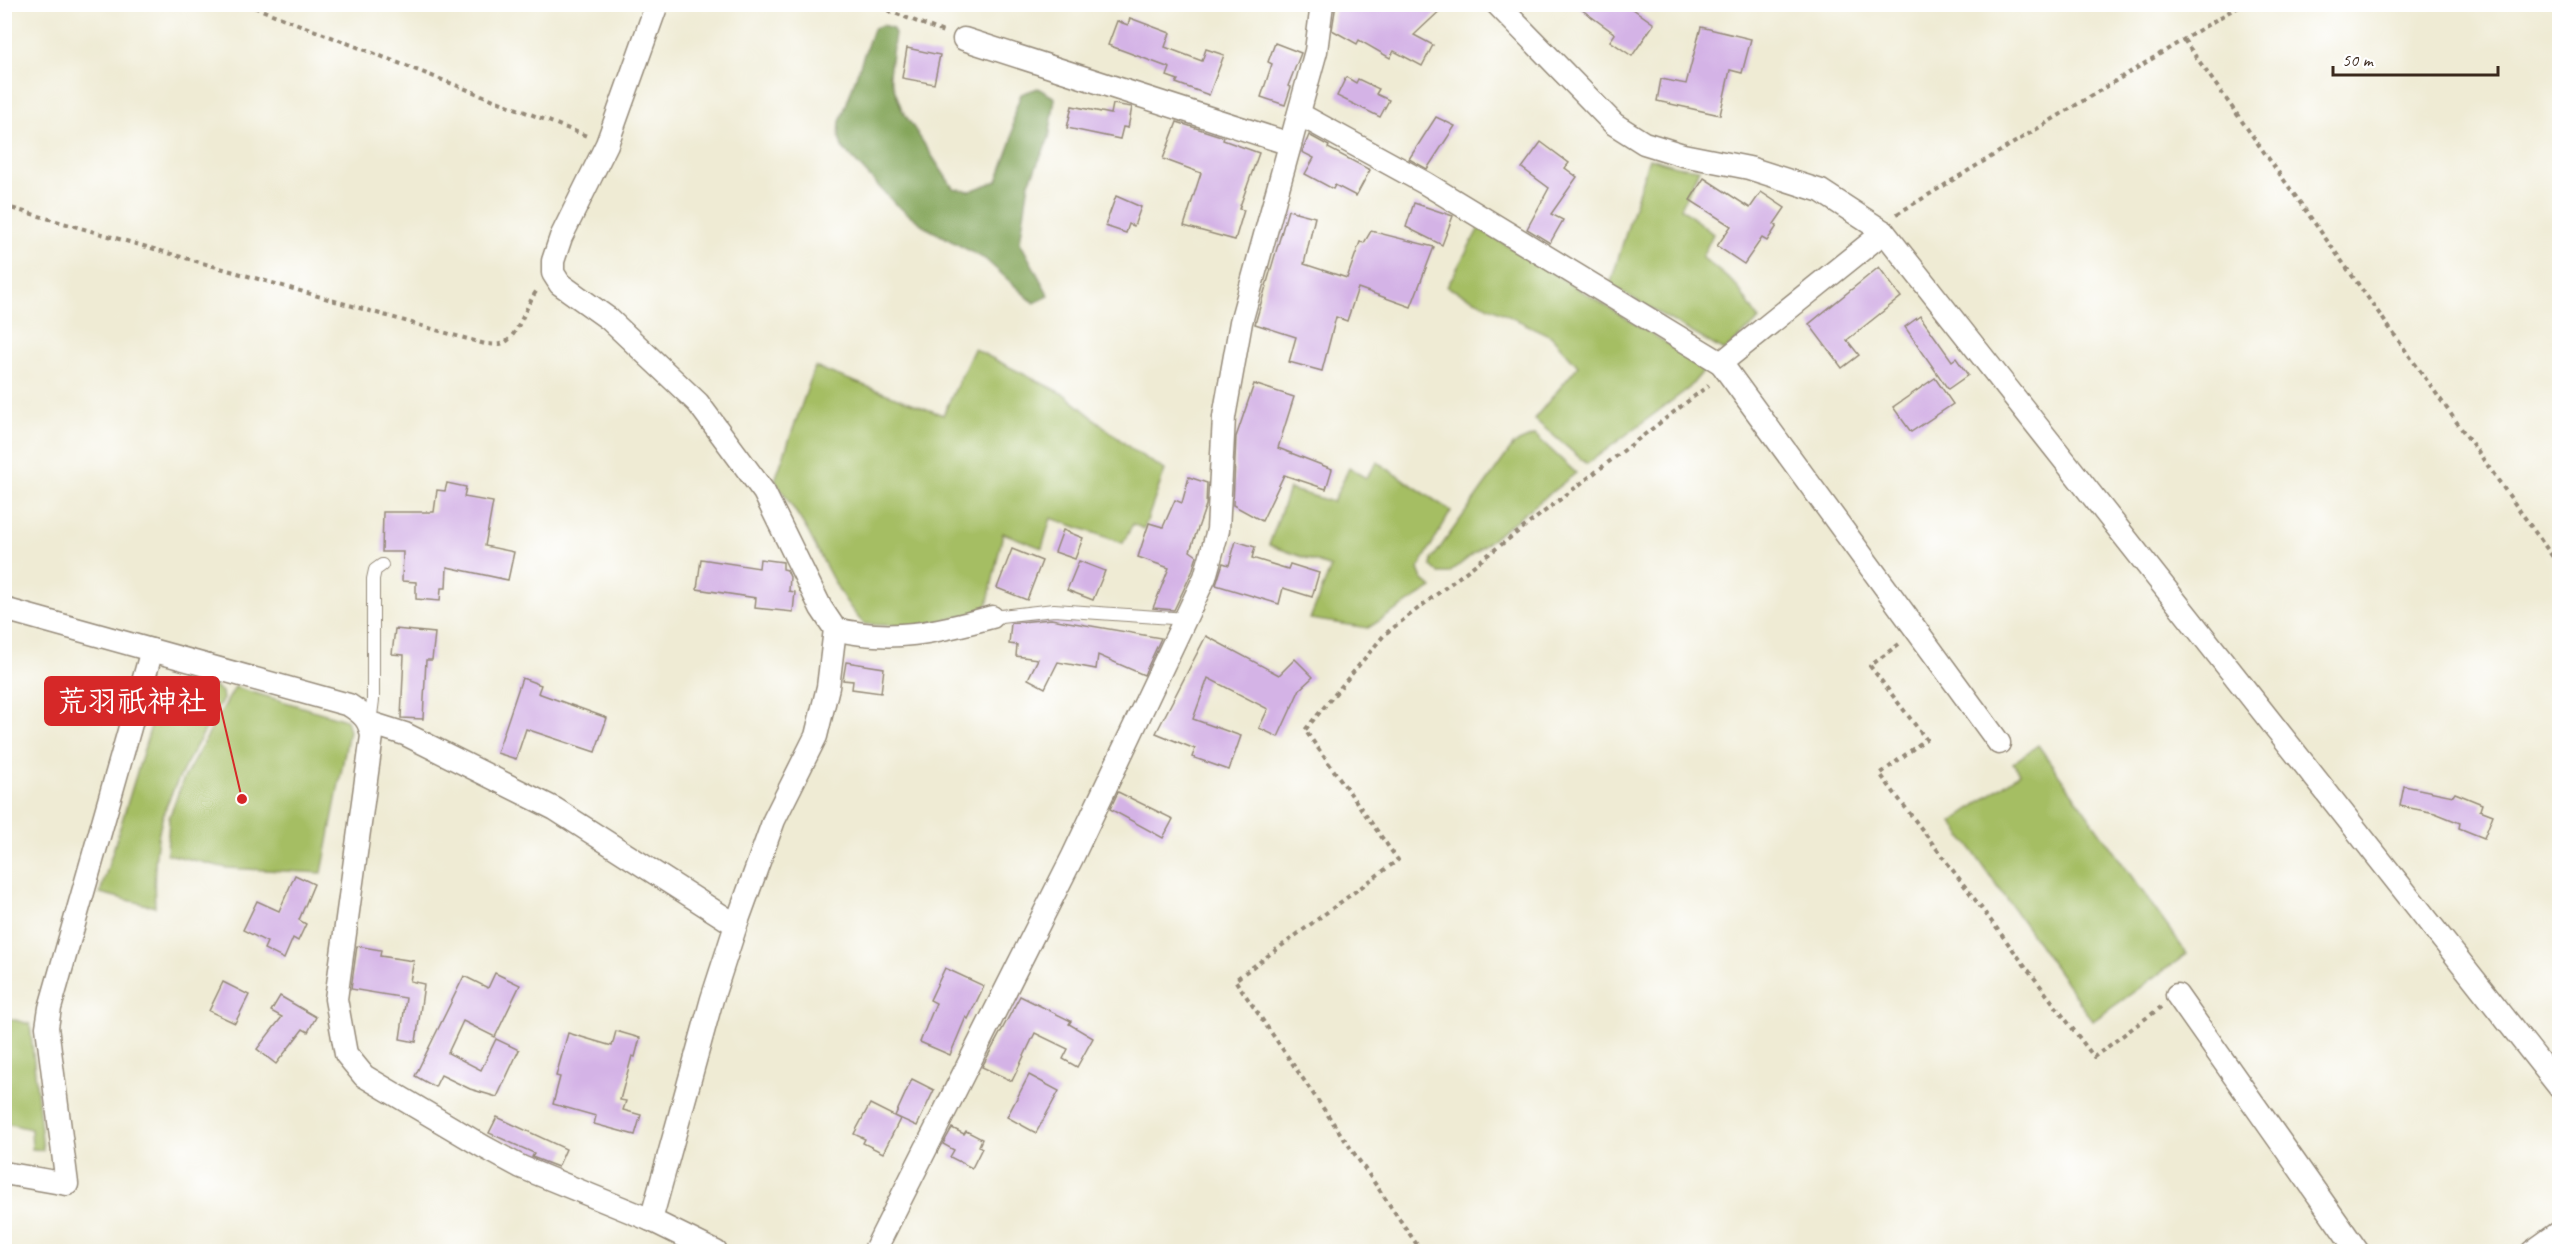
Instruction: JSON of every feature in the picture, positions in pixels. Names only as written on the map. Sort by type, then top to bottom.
[{"type":"street","points":[[651,1220],[712,999],[736,925],[774,820],[816,736],[828,687],[835,629],[821,608],[764,492],[698,403],[609,319],[560,284],[553,273],[553,261],[561,237],[608,144],[657,4]]},
{"type":"street","points":[[874,1251],[1068,867],[1205,577],[1218,530],[1224,417],[1241,322],[1316,51],[1322,4]]},
{"type":"street","points":[[1497,4],[1614,124],[1644,143],[1683,155],[1749,168],[1821,191],[1884,232],[2559,1088]]},
{"type":"street","points":[[964,39],[1290,144]]},
{"type":"street","points":[[1299,114],[1425,183],[1721,363],[1999,743]]},
{"type":"street","points":[[1721,363],[1884,232]]},
{"type":"street","points":[[4,609],[349,705],[364,714],[370,723],[372,736],[336,999],[346,1054],[364,1076],[521,1167],[651,1220],[716,1251]]},
{"type":"street","points":[[835,629],[862,635],[914,635],[992,617]]},
{"type":"street","points":[[4,1173],[67,1184],[47,1027],[50,1008],[152,650]]},
{"type":"street","points":[[370,723],[405,734],[555,809],[736,925]]},
{"type":"street","points":[[2176,995],[2358,1251]]},
{"type":"street","points":[[2532,1251],[2559,1232]]},
{"type":"lane","points":[[370,723],[373,700],[373,579],[375,570],[382,565]]},
{"type":"lane","points":[[992,617],[1054,610],[1187,619]]},
{"type":"path","points":[[246,4],[608,144]]},
{"type":"path","points":[[870,4],[964,39]]},
{"type":"path","points":[[1884,232],[1897,214],[2242,4]]},
{"type":"path","points":[[2184,40],[2559,567]]},
{"type":"path","points":[[4,206],[485,344],[501,345],[512,339],[530,298],[553,273]]},
{"type":"path","points":[[1422,1251],[1235,980],[1398,860],[1305,730],[1385,634],[1707,388],[1721,363]]},
{"type":"path","points":[[1917,631],[1870,666],[1926,739],[1880,774],[2094,1057],[2176,995]]},
{"type":"green space","points":[[882,25],[892,28],[895,33],[889,74],[902,110],[953,188],[970,191],[997,181],[1012,140],[1014,113],[1021,94],[1038,88],[1055,98],[1049,138],[1029,183],[1020,242],[1049,296],[1034,303],[985,259],[927,228],[895,204],[842,147],[839,137],[840,122],[873,29]]},
{"type":"green space","points":[[1649,158],[1676,166],[1699,169],[1681,208],[1713,234],[1702,257],[1737,286],[1759,320],[1724,351],[1610,285]]},
{"type":"green space","points":[[1479,228],[1696,361],[1705,369],[1689,388],[1587,464],[1534,419],[1578,366],[1551,336],[1447,287]]},
{"type":"green space","points":[[974,349],[1065,395],[1134,451],[1165,470],[1144,529],[1133,524],[1123,543],[1051,518],[1042,548],[1003,533],[987,606],[974,613],[919,627],[864,624],[840,592],[804,525],[775,480],[815,367],[943,415]]},
{"type":"green space","points":[[1535,435],[1576,473],[1449,573],[1439,573],[1431,566],[1432,559],[1514,444]]},
{"type":"green space","points":[[1377,462],[1451,511],[1418,569],[1422,579],[1432,588],[1368,628],[1310,619],[1331,567],[1269,545],[1289,489],[1333,502],[1349,468],[1366,478]]},
{"type":"green space","points":[[199,684],[215,687],[222,692],[223,699],[195,747],[165,810],[156,851],[155,907],[100,893],[159,700]]},
{"type":"green space","points":[[235,687],[346,720],[349,731],[322,873],[227,868],[167,854],[169,818],[183,780]]},
{"type":"green space","points":[[2038,745],[2187,954],[2093,1021],[1952,822],[2020,773],[2013,763]]},
{"type":"green space","points":[[4,1017],[30,1024],[43,1150],[32,1149],[31,1129],[5,1123]]},
{"type":"building","points":[[1336,4],[1447,4],[1414,35],[1433,45],[1422,66],[1394,51],[1390,58],[1359,40],[1357,44],[1332,30]]},
{"type":"building","points":[[1574,4],[1626,4],[1654,24],[1632,56],[1610,41],[1615,34]]},
{"type":"building","points":[[1130,18],[1170,33],[1165,47],[1202,61],[1206,49],[1224,55],[1209,95],[1176,83],[1178,80],[1167,76],[1170,68],[1108,45],[1117,21],[1128,25]]},
{"type":"building","points":[[1701,27],[1751,39],[1742,73],[1730,70],[1720,115],[1657,101],[1661,79],[1686,84]]},
{"type":"building","points":[[1275,43],[1301,53],[1288,86],[1291,87],[1285,105],[1261,97],[1272,64],[1268,62]]},
{"type":"building","points":[[907,48],[940,55],[934,84],[902,78]]},
{"type":"building","points":[[1346,77],[1356,83],[1358,79],[1379,89],[1376,94],[1389,100],[1380,117],[1337,96]]},
{"type":"building","points":[[1113,104],[1132,107],[1128,128],[1123,127],[1120,139],[1067,128],[1072,106],[1111,114]]},
{"type":"building","points":[[1436,117],[1455,126],[1427,169],[1409,159]]},
{"type":"building","points":[[1177,122],[1224,137],[1223,140],[1259,153],[1239,209],[1244,210],[1235,240],[1184,226],[1201,173],[1163,159]]},
{"type":"building","points":[[1309,135],[1329,146],[1328,148],[1370,170],[1356,196],[1335,185],[1333,189],[1305,174],[1314,158],[1302,152]]},
{"type":"building","points":[[1541,142],[1569,163],[1565,168],[1577,177],[1551,214],[1563,220],[1550,243],[1527,229],[1549,188],[1522,168]]},
{"type":"building","points":[[1704,178],[1750,208],[1761,192],[1785,208],[1774,224],[1777,226],[1767,241],[1762,238],[1744,264],[1717,246],[1731,226],[1690,200]]},
{"type":"building","points":[[1116,196],[1141,207],[1134,226],[1129,224],[1126,233],[1105,226]]},
{"type":"building","points":[[1414,203],[1453,216],[1442,245],[1406,227]]},
{"type":"building","points":[[1288,210],[1315,217],[1304,264],[1347,278],[1360,242],[1364,243],[1371,231],[1434,247],[1411,307],[1358,288],[1347,321],[1336,317],[1322,371],[1289,362],[1296,337],[1255,324]]},
{"type":"building","points":[[1879,267],[1901,297],[1847,340],[1859,355],[1842,368],[1809,324]]},
{"type":"building","points":[[1920,316],[1952,361],[1956,358],[1968,375],[1948,389],[1905,327]]},
{"type":"building","points":[[1935,378],[1953,404],[1911,432],[1893,407]]},
{"type":"building","points":[[1254,384],[1294,397],[1278,448],[1332,469],[1326,489],[1284,475],[1262,521],[1233,505],[1236,437]]},
{"type":"building","points":[[1189,477],[1207,483],[1206,505],[1190,551],[1197,556],[1174,610],[1153,608],[1169,568],[1138,557],[1149,523],[1163,527],[1175,500],[1182,503]]},
{"type":"building","points":[[447,483],[466,487],[464,497],[493,502],[485,546],[514,552],[508,580],[447,567],[446,588],[441,588],[440,601],[416,599],[416,582],[402,581],[403,552],[382,552],[383,512],[434,512],[437,490],[445,491]]},
{"type":"building","points":[[1063,530],[1083,538],[1075,559],[1055,552]]},
{"type":"building","points":[[1236,541],[1255,547],[1252,558],[1288,569],[1290,564],[1319,573],[1312,597],[1283,588],[1279,604],[1216,585],[1223,563],[1229,565]]},
{"type":"building","points":[[1012,549],[1042,561],[1027,600],[997,588]]},
{"type":"building","points":[[701,559],[759,568],[760,559],[783,562],[783,569],[787,570],[790,577],[789,591],[795,592],[793,612],[755,608],[756,598],[697,589]]},
{"type":"building","points":[[1079,561],[1105,571],[1093,600],[1067,590]]},
{"type":"building","points":[[1051,619],[1161,638],[1144,675],[1098,655],[1096,669],[1058,662],[1045,688],[1028,679],[1038,659],[1016,656],[1017,645],[1009,644],[1011,623]]},
{"type":"building","points":[[395,629],[435,633],[432,660],[426,660],[423,719],[401,718],[404,655],[392,654]]},
{"type":"building","points":[[1206,636],[1279,675],[1295,659],[1313,677],[1300,689],[1278,737],[1259,728],[1268,709],[1208,678],[1193,719],[1241,736],[1229,770],[1192,757],[1195,749],[1156,733]]},
{"type":"building","points":[[846,662],[884,668],[881,693],[852,689],[853,681],[843,680]]},
{"type":"building","points":[[522,678],[541,685],[538,693],[607,718],[595,752],[526,729],[516,759],[497,753]]},
{"type":"building","points":[[2404,786],[2453,796],[2455,793],[2482,804],[2480,810],[2493,815],[2484,838],[2459,828],[2460,823],[2435,813],[2400,806]]},
{"type":"building","points":[[1118,792],[1173,819],[1163,838],[1110,809]]},
{"type":"building","points":[[295,875],[314,884],[299,920],[306,924],[298,941],[293,938],[284,959],[264,949],[267,942],[243,930],[257,901],[279,911]]},
{"type":"building","points":[[357,946],[381,950],[380,956],[414,961],[410,981],[424,984],[416,1042],[400,1039],[406,998],[351,989]]},
{"type":"building","points":[[945,968],[984,986],[968,1019],[966,1017],[950,1055],[920,1042],[936,1003],[930,1000]]},
{"type":"building","points":[[495,973],[520,985],[495,1037],[463,1021],[448,1053],[481,1070],[496,1039],[519,1050],[497,1097],[470,1089],[441,1075],[435,1087],[415,1076],[464,976],[488,988]]},
{"type":"building","points":[[223,982],[249,995],[235,1023],[209,1011]]},
{"type":"building","points":[[280,996],[316,1017],[308,1032],[303,1029],[276,1064],[257,1049],[282,1017],[271,1011]]},
{"type":"building","points":[[1020,996],[1071,1021],[1069,1024],[1093,1038],[1077,1067],[1063,1059],[1068,1049],[1035,1033],[1012,1081],[982,1067]]},
{"type":"building","points":[[616,1031],[640,1038],[635,1057],[632,1056],[620,1100],[626,1101],[623,1110],[641,1115],[635,1135],[594,1124],[596,1116],[553,1104],[560,1077],[556,1076],[568,1033],[612,1046]]},
{"type":"building","points":[[1029,1075],[1059,1091],[1036,1133],[1007,1117]]},
{"type":"building","points":[[912,1079],[934,1090],[917,1126],[895,1116]]},
{"type":"building","points":[[870,1104],[900,1119],[883,1153],[863,1143],[865,1139],[854,1134]]},
{"type":"building","points":[[497,1117],[566,1149],[558,1167],[532,1157],[534,1153],[489,1133]]},
{"type":"building","points":[[952,1128],[964,1134],[966,1131],[982,1139],[979,1146],[982,1148],[972,1168],[950,1157],[954,1150],[943,1144]]},
{"type":"place","name":"荒羽祇神社","points":[[242,799]]}]
